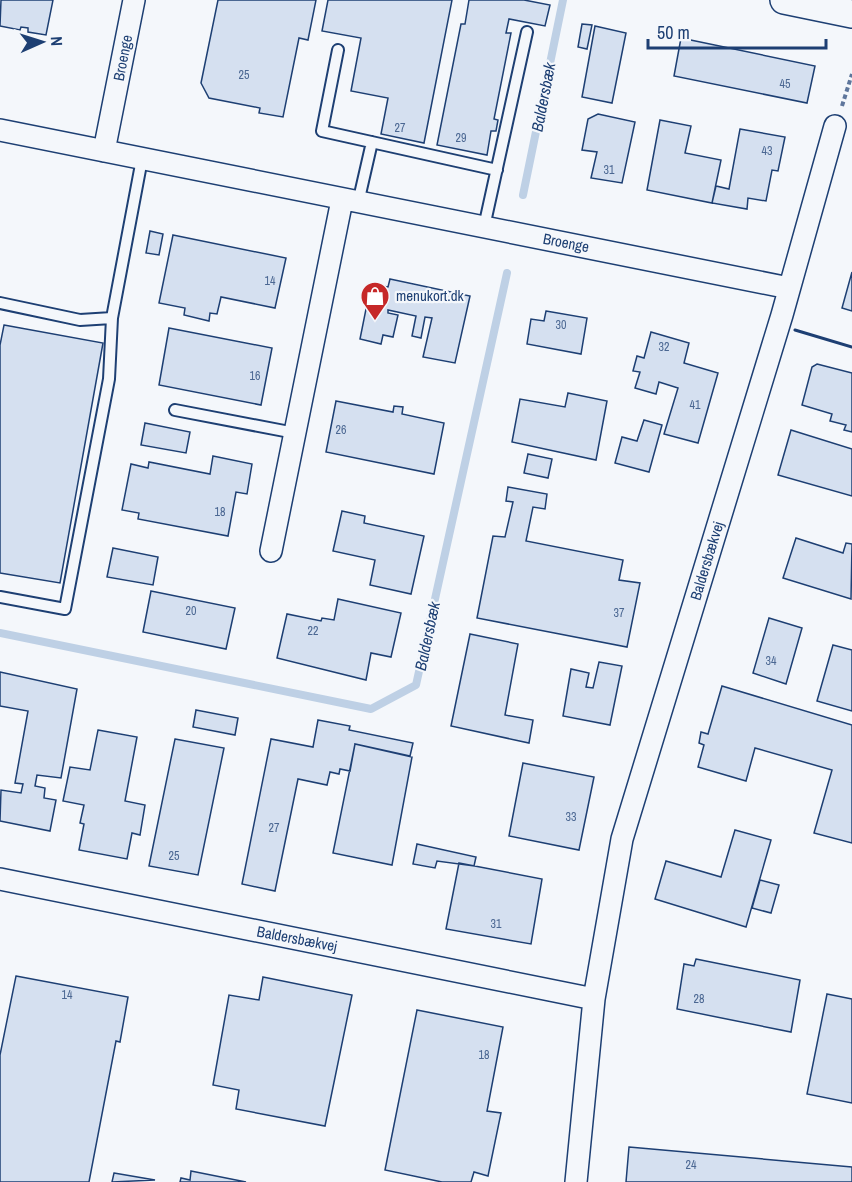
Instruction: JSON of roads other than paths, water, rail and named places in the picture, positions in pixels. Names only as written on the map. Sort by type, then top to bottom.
[{"type":"street","name":"Broenge","points":[[104,151],[134,0]]},
{"type":"street","points":[[784,0],[852,14]]},
{"type":"street","name":"Baldersbækvej","points":[[576,1182],[594,999],[622,839],[789,288],[835,126]]},
{"type":"street","name":"Broenge","points":[[0,130],[789,288]]},
{"type":"street","points":[[271,551],[295,433],[350,201]]},
{"type":"street","name":"Baldersbækvej","points":[[0,879],[594,999]]},
{"type":"lane","points":[[484,227],[527,32]]},
{"type":"lane","points":[[339,50],[322,131],[497,170]]},
{"type":"lane","points":[[350,201],[372,142]]},
{"type":"lane","points":[[0,597],[65,609],[109,379],[112,318],[142,159]]},
{"type":"lane","points":[[0,303],[80,320],[112,318]]},
{"type":"lane","points":[[175,410],[295,433]]},
{"type":"waterway","name":"Baldersbæk","points":[[523,195],[563,0]]},
{"type":"waterway","name":"Baldersbæk","points":[[0,633],[371,709],[416,685],[507,273]]},
{"type":"place","name":"menukort.dk","points":[[375,322]]}]
